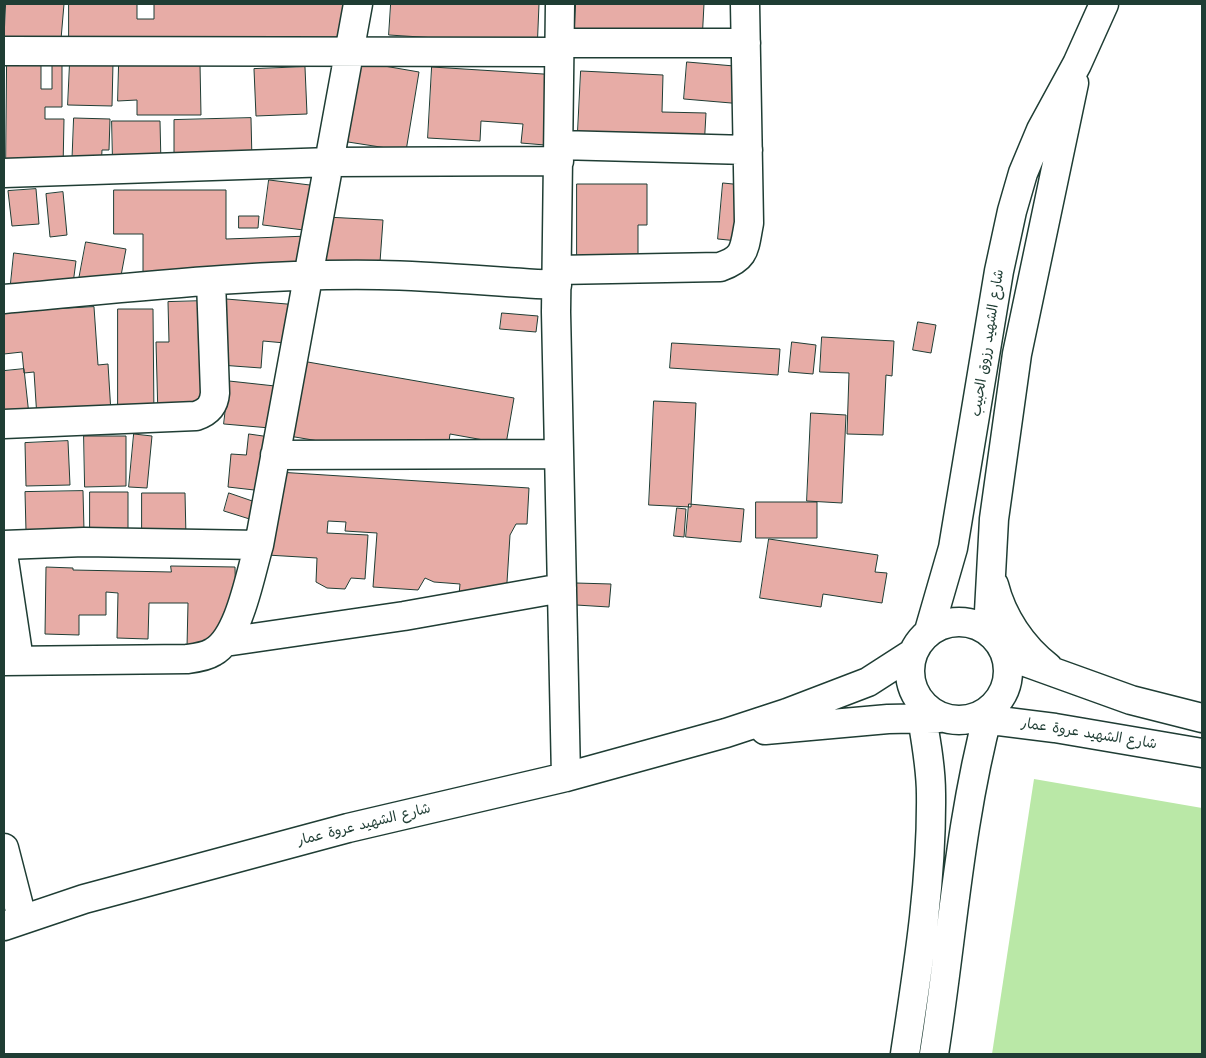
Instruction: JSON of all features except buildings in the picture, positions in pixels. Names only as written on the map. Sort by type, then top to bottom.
[{"type":"street","points":[[4,560],[11,660],[187,659],[212,653],[225,642],[237,618],[259,545],[307,276],[331,162],[348,52],[358,4]]},
{"type":"street","points":[[560,4],[557,277],[566,777]]},
{"type":"street","points":[[4,299],[307,276],[557,277],[720,267],[734,262],[744,252],[749,223],[745,4]]},
{"type":"street","name":"شارع الشهيد رزوق الحبيب","points":[[929,631],[952,548],[999,272],[1012,211],[1023,173],[1048,116],[1077,64],[1104,4]]},
{"type":"street","points":[[4,51],[348,52],[746,43]]},
{"type":"street","name":"شارع الشهيد رزوق الحبيب","points":[[988,630],[990,569],[1000,470],[1017,354],[1046,209],[1064,139],[1077,64]]},
{"type":"street","points":[[4,173],[559,153],[748,150]]},
{"type":"street","points":[[4,424],[196,416],[205,413],[211,408],[215,393],[211,282]]},
{"type":"street","points":[[275,455],[559,454]]},
{"type":"street","points":[[4,545],[84,542],[259,545]]},
{"type":"street","points":[[990,569],[1003,610],[1013,629],[1032,652],[1059,675]]},
{"type":"street","points":[[225,642],[404,616],[562,588]]},
{"type":"street","points":[[906,1054],[926,894],[931,793],[929,712],[912,686],[910,669],[913,653],[929,631],[940,625],[958,621],[977,624],[988,630],[1002,646],[1006,655],[1008,670],[1006,686],[999,700],[983,716],[964,827],[948,963],[934,1054]]},
{"type":"street","name":"شارع الشهيد عروة عمار","points":[[13,922],[84,899],[348,828],[566,777],[726,732],[787,713],[868,682],[913,653]]},
{"type":"street","points":[[1006,655],[1164,710],[1202,718]]},
{"type":"street","points":[[929,712],[959,720],[983,716]]},
{"type":"street","name":"شارع الشهيد عروة عمار","points":[[726,732],[888,719],[929,712]]},
{"type":"street","name":"شارع الشهيد عروة عمار","points":[[983,716],[1202,753]]},
{"type":"street","points":[[4,848],[13,922]]},
{"type":"green space","points":[[1034,779],[1202,808],[1202,1054],[992,1054]]}]
